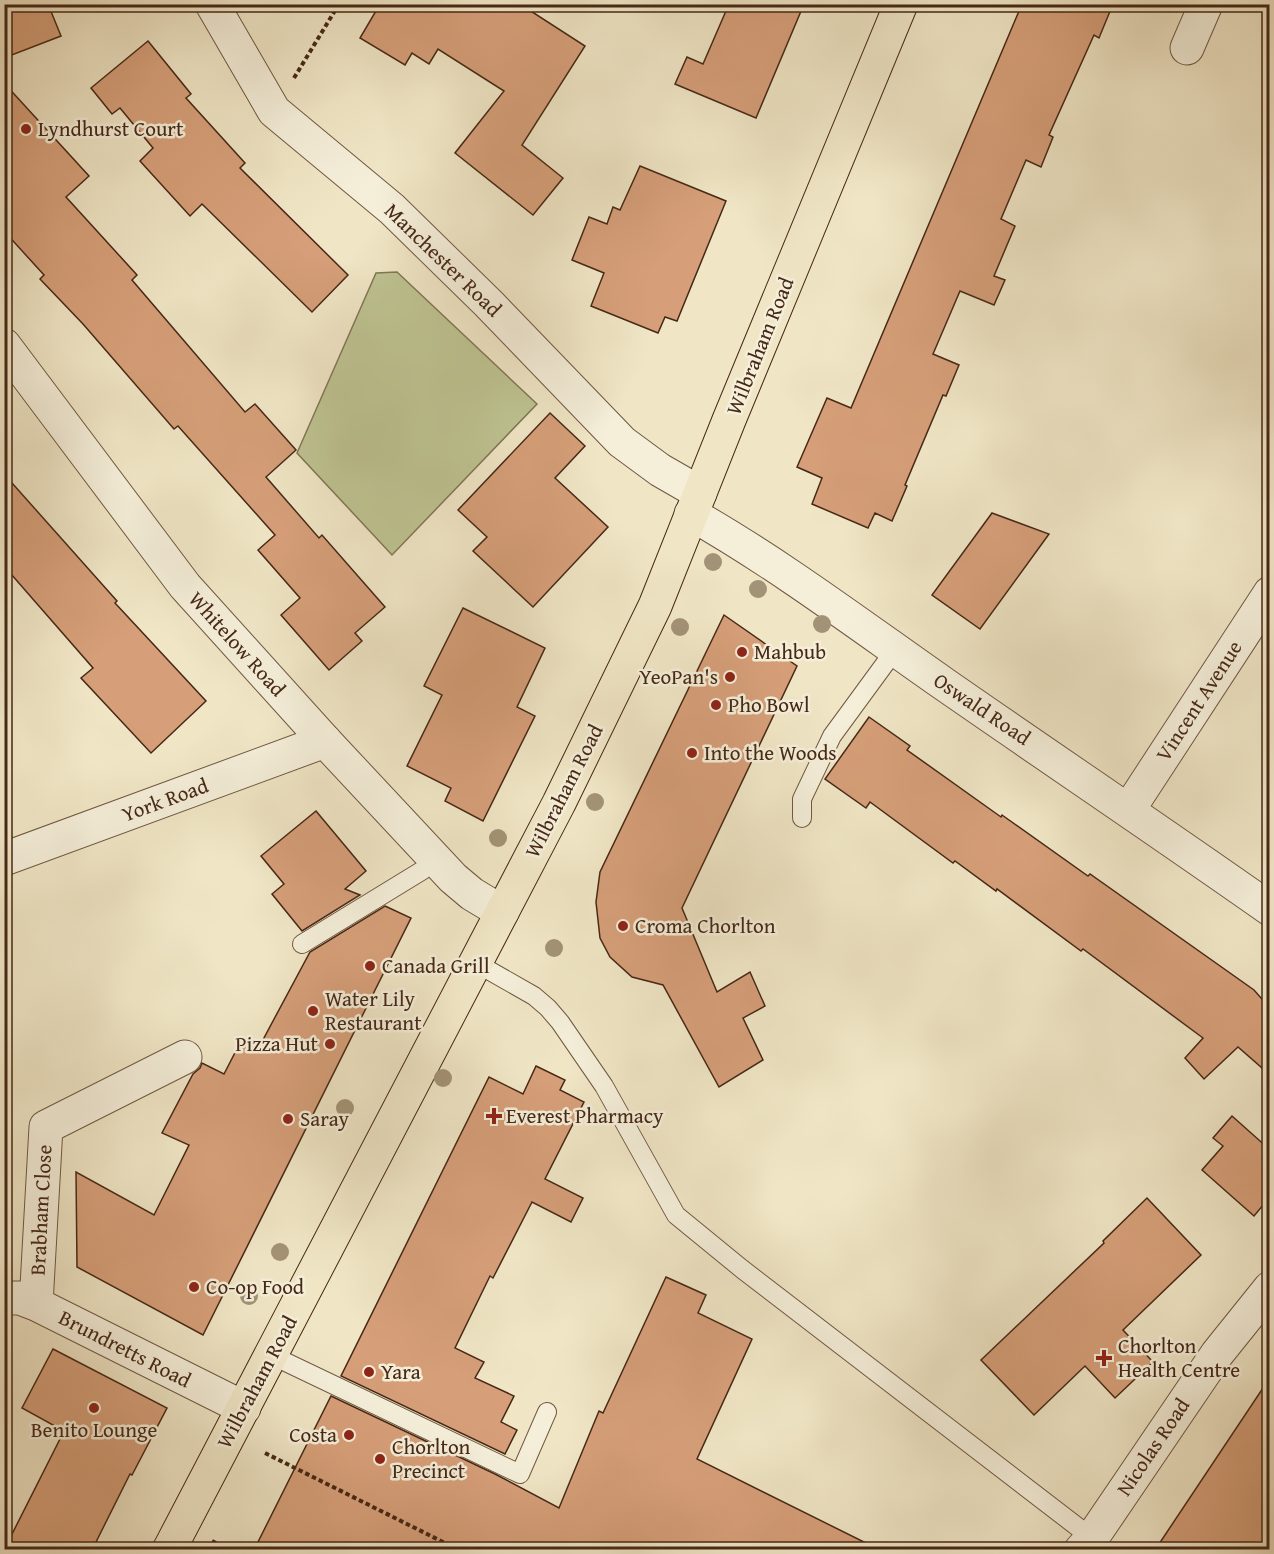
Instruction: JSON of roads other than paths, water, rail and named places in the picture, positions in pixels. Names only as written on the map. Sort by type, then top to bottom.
[{"type":"highway","name":"Wilbraham Road","points":[[169,1550],[559,803],[655,606],[901,4]]},
{"type":"street","name":"Manchester Road","points":[[212,4],[274,111],[392,209],[489,304],[622,442],[660,470],[696,503]]},
{"type":"street","points":[[1187,48],[1206,4]]},
{"type":"street","name":"Whitelow Road","points":[[4,345],[185,586],[453,878],[472,894],[502,912]]},
{"type":"street","name":"Oswald Road","points":[[696,503],[725,533],[1129,809],[1269,909]]},
{"type":"street","name":"Vincent Avenue","points":[[1129,809],[1269,593]]},
{"type":"street","name":"York Road","points":[[4,859],[325,741]]},
{"type":"street","name":"Brabham Close","points":[[20,1301],[46,1127],[185,1057]]},
{"type":"street","name":"Nicolas Road","points":[[1086,1544],[1216,1354],[1269,1288]]},
{"type":"street","name":"Brundretts Road","points":[[20,1301],[244,1408]]},
{"type":"lane","points":[[801,818],[802,799],[832,736],[895,650]]},
{"type":"lane","points":[[302,944],[423,870],[434,858]]},
{"type":"lane","points":[[476,963],[527,992],[548,1008],[560,1022],[604,1086],[676,1215],[1086,1544]]},
{"type":"lane","points":[[271,1355],[520,1474],[547,1412]]},
{"type":"place","name":"Lyndhurst Court","points":[[26,129]]},
{"type":"place","name":"Mahbub","points":[[742,652]]},
{"type":"place","name":"YeoPan's","points":[[730,677]]},
{"type":"place","name":"Pho Bowl","points":[[716,705]]},
{"type":"place","name":"Into the Woods","points":[[692,753]]},
{"type":"place","name":"Croma Chorlton","points":[[623,926]]},
{"type":"place","name":"Canada Grill","points":[[370,966]]},
{"type":"place","name":"Water Lily Restaurant","points":[[313,1011]]},
{"type":"place","name":"Pizza Hut","points":[[330,1044]]},
{"type":"place","name":"Everest Pharmacy","points":[[494,1116]]},
{"type":"place","name":"Saray","points":[[288,1119]]},
{"type":"place","name":"Co-op Food","points":[[194,1287]]},
{"type":"place","name":"Chorlton Health Centre","points":[[1104,1358]]},
{"type":"place","name":"Yara","points":[[369,1372]]},
{"type":"place","name":"Benito Lounge","points":[[94,1408]]},
{"type":"place","name":"Costa","points":[[349,1435]]},
{"type":"place","name":"Chorlton Precinct","points":[[380,1459]]}]
